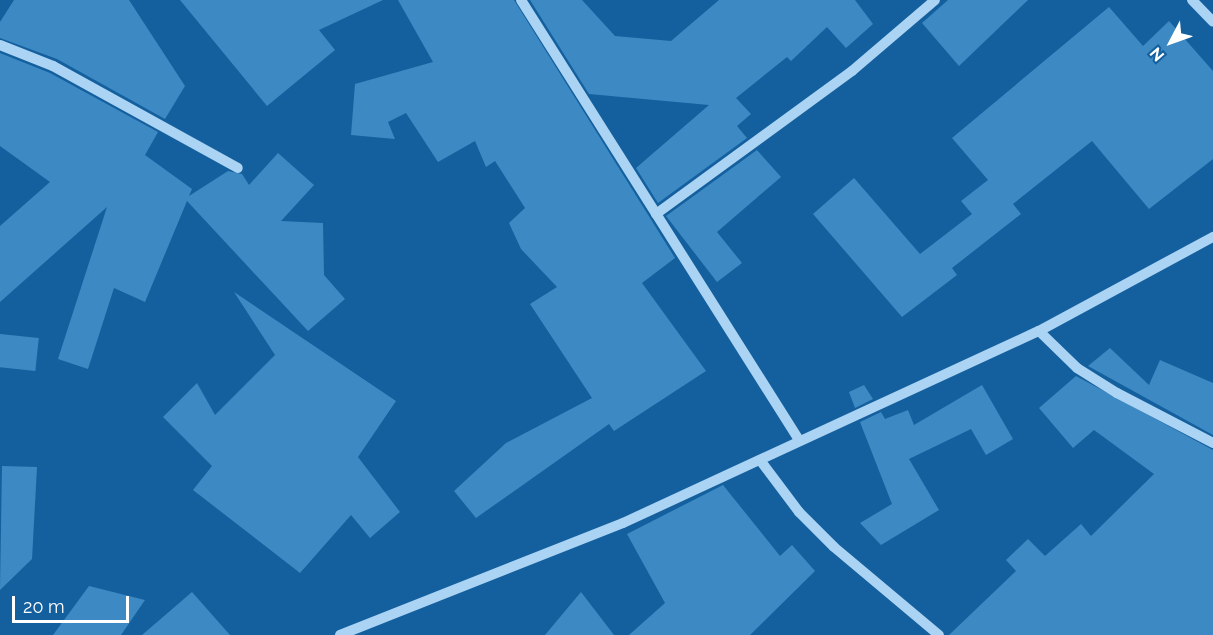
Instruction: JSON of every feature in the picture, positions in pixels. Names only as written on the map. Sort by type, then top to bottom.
[{"type":"street","points":[[521,0],[799,440]]},
{"type":"street","points":[[656,213],[852,71],[935,0]]},
{"type":"street","points":[[1192,0],[1213,22]]},
{"type":"street","points":[[0,45],[52,66],[238,168]]},
{"type":"street","points":[[340,635],[623,523],[1039,330],[1213,237]]},
{"type":"street","points":[[1039,330],[1107,387],[1213,443]]},
{"type":"street","points":[[760,460],[806,519],[939,635]]},
{"type":"building","points":[[14,0],[129,0],[185,86],[165,119],[57,59],[0,38],[0,22]]},
{"type":"building","points":[[180,0],[383,0],[319,30],[335,50],[267,106]]},
{"type":"building","points":[[398,0],[514,0],[675,258],[642,283],[706,371],[614,431],[609,424],[476,518],[454,491],[506,443],[592,398],[530,304],[557,287],[521,249],[509,223],[525,208],[495,161],[486,167],[475,141],[438,162],[406,113],[388,122],[395,139],[351,135],[355,84],[433,62]]},
{"type":"building","points":[[530,0],[582,0],[615,36],[671,41],[719,0],[855,0],[873,24],[846,48],[827,27],[791,61],[787,57],[736,98],[751,114],[737,126],[747,138],[658,203],[636,168],[709,105],[589,94]]},
{"type":"building","points":[[948,0],[1028,0],[959,66],[922,23]]},
{"type":"building","points":[[1109,7],[1143,46],[1169,21],[1213,71],[1213,159],[1149,209],[1092,141],[1013,204],[1021,214],[952,268],[957,275],[902,317],[813,214],[854,178],[920,254],[972,214],[961,201],[988,180],[952,138]]},
{"type":"building","points":[[0,53],[50,73],[158,132],[145,155],[192,189],[189,196],[228,171],[242,174],[249,185],[278,153],[314,185],[281,221],[323,223],[324,275],[345,299],[308,331],[187,201],[145,302],[114,288],[88,369],[58,359],[107,207],[0,302],[0,226],[50,182],[0,146]]},
{"type":"building","points":[[757,150],[781,177],[717,232],[742,263],[717,282],[666,216]]},
{"type":"building","points":[[234,292],[396,401],[358,457],[400,512],[370,538],[351,515],[300,573],[193,490],[212,466],[163,417],[197,383],[215,415],[275,355]]},
{"type":"building","points":[[0,334],[39,338],[35,371],[0,367]]},
{"type":"building","points":[[1110,348],[1149,385],[1160,360],[1213,383],[1213,435],[1088,366]]},
{"type":"building","points":[[1076,376],[1213,450],[1213,635],[949,635],[1016,571],[1006,560],[1028,539],[1045,556],[1081,524],[1091,536],[1154,474],[1094,430],[1073,448],[1039,408]]},
{"type":"building","points":[[864,385],[873,399],[855,408],[849,392]]},
{"type":"building","points":[[982,385],[1013,439],[986,455],[971,429],[909,459],[939,510],[881,545],[860,523],[892,504],[860,422],[881,412],[885,419],[908,410],[914,425]]},
{"type":"building","points":[[2,466],[37,467],[32,559],[0,590]]},
{"type":"building","points":[[723,485],[780,556],[792,545],[815,571],[750,635],[629,635],[665,603],[627,534]]},
{"type":"building","points":[[89,586],[145,600],[121,635],[53,635]]},
{"type":"building","points":[[192,592],[230,635],[142,635]]},
{"type":"building","points":[[581,592],[614,635],[545,635]]}]
